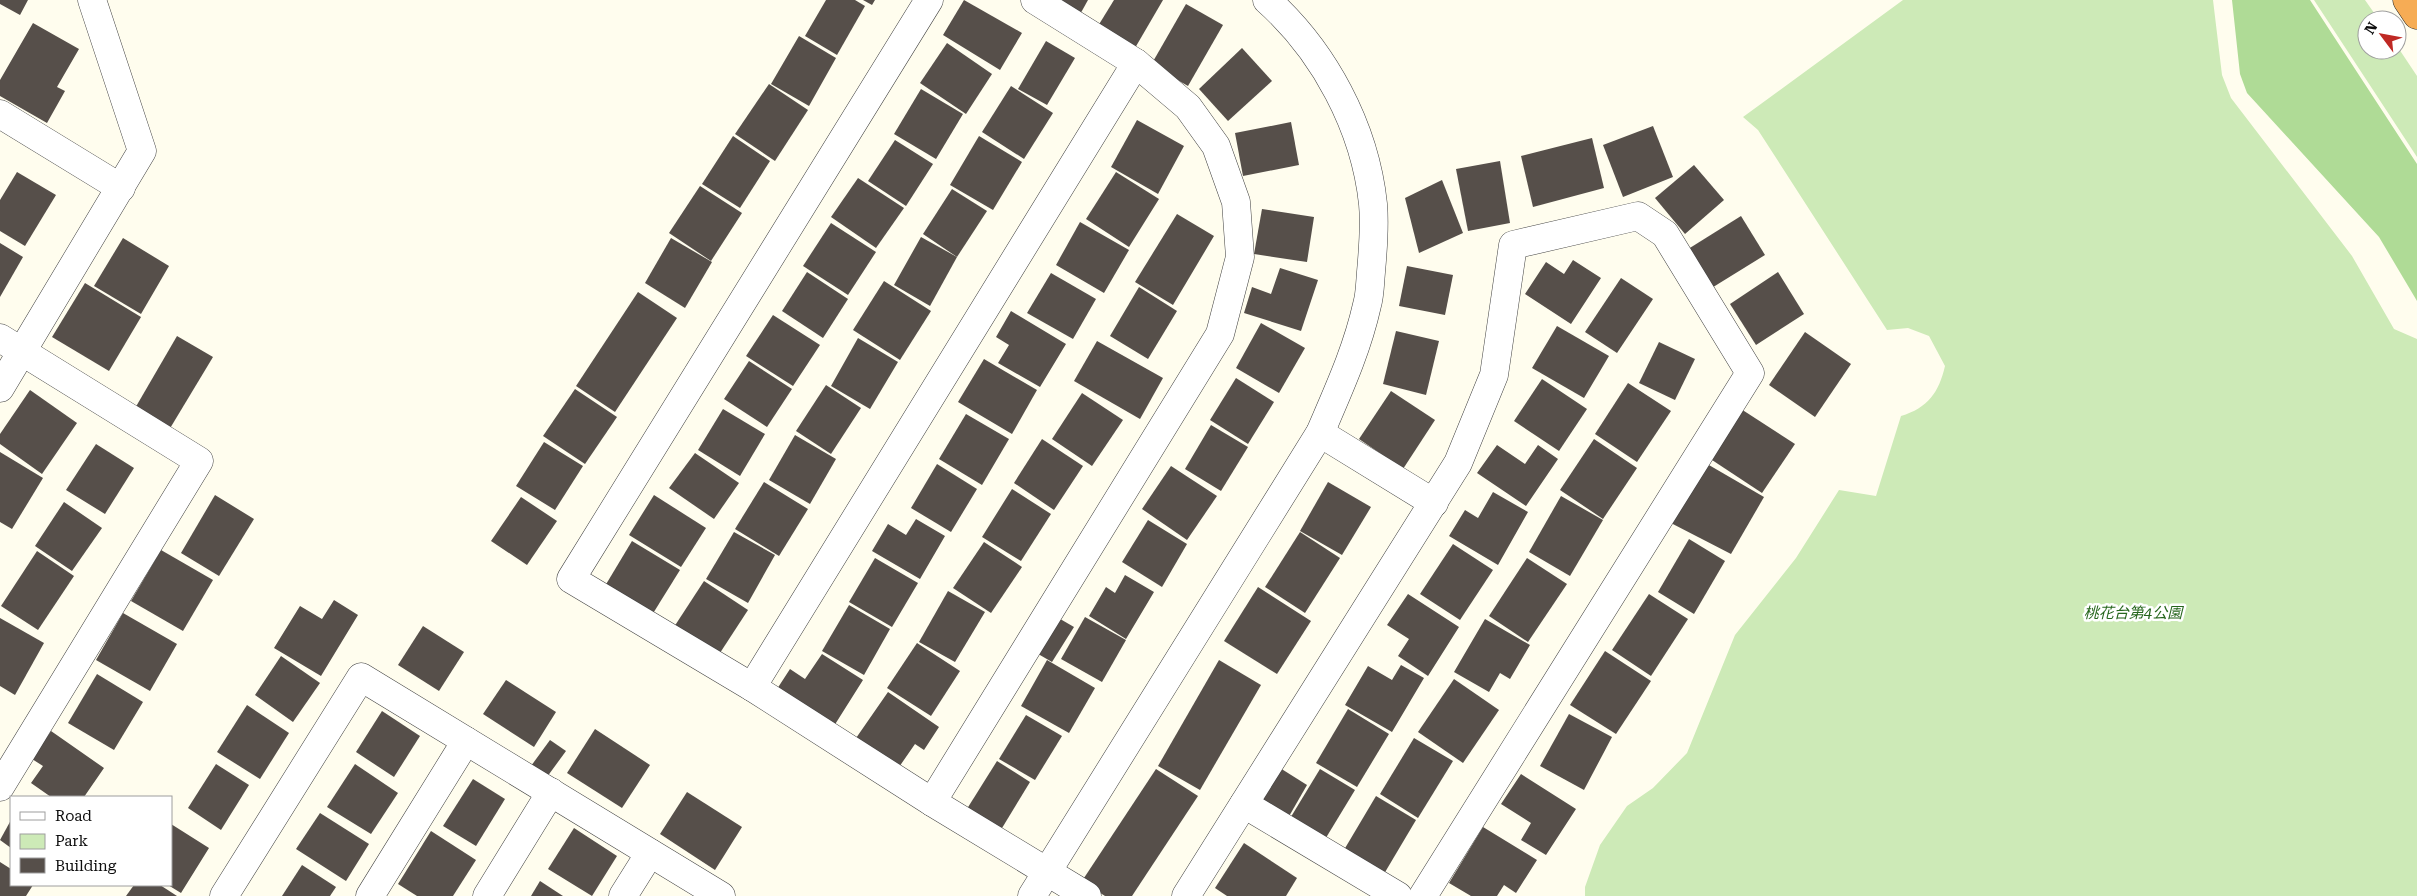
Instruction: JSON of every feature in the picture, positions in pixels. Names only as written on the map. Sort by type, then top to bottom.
[{"type":"highway","points":[[2407,0],[2417,16]]},
{"type":"street","points":[[0,388],[11,345],[121,188],[142,151],[92,0]]},
{"type":"street","points":[[929,0],[571,579],[752,687],[932,802],[1087,896]]},
{"type":"street","points":[[932,802],[1220,334],[1240,257],[1236,202],[1216,146],[1188,107],[1136,63],[1035,0]]},
{"type":"street","points":[[1032,896],[1320,432],[1350,366],[1368,304],[1372,256],[1373,204],[1363,157],[1347,107],[1313,50],[1284,15],[1267,0]]},
{"type":"street","points":[[752,687],[1136,63]]},
{"type":"street","points":[[0,114],[121,188]]},
{"type":"street","points":[[1186,896],[1458,464],[1494,375],[1513,245],[1638,216],[1665,234],[1750,373],[1423,896]]},
{"type":"street","points":[[0,787],[199,461],[11,345]]},
{"type":"street","points":[[1320,432],[1434,503]]},
{"type":"street","points":[[224,896],[361,677],[721,896]]},
{"type":"street","points":[[370,896],[466,741]]},
{"type":"street","points":[[487,896],[551,792]]},
{"type":"street","points":[[1244,804],[1398,896]]},
{"type":"street","points":[[623,896],[650,852]]},
{"type":"green space","name":"桃花台第4公園","points":[[1903,0],[2213,0],[2222,75],[2231,98],[2352,256],[2394,329],[2417,339],[2417,896],[1585,896],[1585,887],[1600,845],[1627,806],[1653,788],[1687,753],[1735,635],[1796,558],[1839,490],[1876,496],[1901,416],[1925,404],[1936,391],[1939,384],[1945,366],[1929,336],[1908,328],[1887,330],[1758,130],[1743,117]]},
{"type":"green space","points":[[2232,0],[2310,0],[2417,164],[2417,301],[2379,237],[2247,93],[2240,74]]},
{"type":"green space","points":[[2314,0],[2365,0],[2372,10],[2357,10],[2357,60],[2406,60],[2417,76],[2417,157]]},
{"type":"building","points":[[0,0],[28,0],[20,15],[0,4]]},
{"type":"building","points":[[826,0],[855,0],[865,6],[837,55],[805,36]]},
{"type":"building","points":[[863,0],[875,0],[872,5]]},
{"type":"building","points":[[964,0],[1022,33],[1000,70],[943,35]]},
{"type":"building","points":[[1060,0],[1088,0],[1078,18]]},
{"type":"building","points":[[1114,0],[1163,0],[1135,48],[1098,26]]},
{"type":"building","points":[[1186,4],[1223,25],[1188,86],[1151,65]]},
{"type":"building","points":[[33,23],[79,49],[57,87],[65,91],[47,123],[0,96],[0,80]]},
{"type":"building","points":[[799,36],[836,58],[809,106],[771,84]]},
{"type":"building","points":[[1046,41],[1075,58],[1047,105],[1018,89]]},
{"type":"building","points":[[947,43],[992,74],[966,114],[920,83]]},
{"type":"building","points":[[1242,48],[1272,81],[1228,121],[1199,89]]},
{"type":"building","points":[[769,84],[808,110],[775,161],[735,134]]},
{"type":"building","points":[[1011,86],[1053,113],[1024,159],[982,132]]},
{"type":"building","points":[[921,89],[963,114],[936,159],[894,134]]},
{"type":"building","points":[[1137,120],[1184,146],[1158,194],[1111,167]]},
{"type":"building","points":[[1291,122],[1299,165],[1243,176],[1235,133]]},
{"type":"building","points":[[1653,126],[1673,177],[1623,197],[1603,145]]},
{"type":"building","points":[[733,136],[770,161],[740,208],[702,184]]},
{"type":"building","points":[[979,136],[1022,162],[993,210],[950,185]]},
{"type":"building","points":[[1592,138],[1604,188],[1533,207],[1521,156]]},
{"type":"building","points":[[895,140],[933,164],[906,206],[868,181]]},
{"type":"building","points":[[1500,161],[1510,223],[1468,231],[1456,169]]},
{"type":"building","points":[[1694,165],[1724,200],[1685,234],[1655,198]]},
{"type":"building","points":[[17,172],[56,195],[25,246],[0,231],[0,200]]},
{"type":"building","points":[[1116,172],[1159,199],[1129,247],[1086,219]]},
{"type":"building","points":[[858,178],[904,208],[876,248],[831,217]]},
{"type":"building","points":[[1442,180],[1463,233],[1419,253],[1405,198]]},
{"type":"building","points":[[700,186],[742,213],[711,261],[669,233]]},
{"type":"building","points":[[952,189],[987,211],[957,257],[923,234]]},
{"type":"building","points":[[1262,209],[1314,217],[1307,262],[1254,254]]},
{"type":"building","points":[[1177,214],[1214,236],[1173,305],[1135,282]]},
{"type":"building","points":[[1741,216],[1765,255],[1710,289],[1685,251]]},
{"type":"building","points":[[1080,222],[1129,250],[1104,293],[1056,265]]},
{"type":"building","points":[[831,223],[876,252],[848,295],[803,266]]},
{"type":"building","points":[[921,237],[957,257],[930,306],[894,285]]},
{"type":"building","points":[[123,238],[169,266],[141,314],[94,286]]},
{"type":"building","points":[[671,238],[712,262],[685,308],[645,283]]},
{"type":"building","points":[[0,243],[23,257],[0,297]]},
{"type":"building","points":[[1573,260],[1601,278],[1571,324],[1525,294],[1546,262],[1564,274]]},
{"type":"building","points":[[1407,266],[1453,275],[1445,315],[1399,306]]},
{"type":"building","points":[[1280,268],[1318,280],[1301,331],[1244,313],[1252,287],[1271,294]]},
{"type":"building","points":[[807,272],[848,299],[823,338],[782,311]]},
{"type":"building","points":[[1778,272],[1804,314],[1756,345],[1730,304]]},
{"type":"building","points":[[1051,273],[1096,299],[1073,339],[1027,313]]},
{"type":"building","points":[[1621,278],[1653,299],[1617,353],[1585,332]]},
{"type":"building","points":[[884,281],[931,311],[900,360],[853,330]]},
{"type":"building","points":[[85,283],[141,317],[109,371],[52,337]]},
{"type":"building","points":[[1139,287],[1177,311],[1148,359],[1110,336]]},
{"type":"building","points":[[638,292],[677,318],[615,412],[576,386]]},
{"type":"building","points":[[1011,311],[1066,344],[1040,387],[998,363],[1009,345],[996,337]]},
{"type":"building","points":[[773,315],[820,345],[793,386],[746,356]]},
{"type":"building","points":[[1261,323],[1305,348],[1279,393],[1236,368]]},
{"type":"building","points":[[1557,326],[1609,356],[1584,398],[1532,368]]},
{"type":"building","points":[[1396,331],[1439,341],[1426,395],[1383,384]]},
{"type":"building","points":[[1805,332],[1851,364],[1815,417],[1769,385]]},
{"type":"building","points":[[177,336],[213,357],[169,430],[134,410]]},
{"type":"building","points":[[858,338],[898,362],[870,409],[831,386]]},
{"type":"building","points":[[1097,341],[1163,378],[1140,419],[1074,381]]},
{"type":"building","points":[[1659,342],[1695,359],[1675,400],[1639,383]]},
{"type":"building","points":[[984,359],[1037,390],[1012,434],[958,402]]},
{"type":"building","points":[[749,361],[792,389],[767,427],[724,399]]},
{"type":"building","points":[[1236,378],[1274,402],[1248,444],[1210,420]]},
{"type":"building","points":[[1542,379],[1587,409],[1559,451],[1514,421]]},
{"type":"building","points":[[1628,383],[1671,411],[1637,462],[1595,434]]},
{"type":"building","points":[[826,385],[861,408],[831,454],[796,431]]},
{"type":"building","points":[[575,389],[617,417],[585,464],[543,436]]},
{"type":"building","points":[[30,390],[77,423],[42,474],[0,444],[0,434]]},
{"type":"building","points":[[1391,391],[1435,420],[1403,469],[1359,439]]},
{"type":"building","points":[[1082,393],[1123,420],[1092,466],[1052,439]]},
{"type":"building","points":[[723,409],[765,434],[740,476],[698,450]]},
{"type":"building","points":[[1741,409],[1795,444],[1762,493],[1709,458]]},
{"type":"building","points":[[966,414],[1009,439],[982,485],[939,459]]},
{"type":"building","points":[[1211,425],[1248,447],[1221,491],[1185,469]]},
{"type":"building","points":[[795,435],[836,459],[810,504],[769,480]]},
{"type":"building","points":[[1042,439],[1083,466],[1054,510],[1014,483]]},
{"type":"building","points":[[1594,439],[1637,468],[1603,519],[1560,490]]},
{"type":"building","points":[[544,442],[583,466],[555,510],[516,486]]},
{"type":"building","points":[[96,444],[134,468],[105,514],[66,490]]},
{"type":"building","points":[[1497,445],[1525,464],[1538,445],[1558,459],[1526,506],[1477,473]]},
{"type":"building","points":[[0,452],[43,478],[12,529],[0,522]]},
{"type":"building","points":[[695,453],[739,483],[714,519],[669,488]]},
{"type":"building","points":[[1702,461],[1764,497],[1731,554],[1667,521]]},
{"type":"building","points":[[937,464],[977,489],[951,532],[911,508]]},
{"type":"building","points":[[1171,466],[1217,496],[1187,540],[1142,509]]},
{"type":"building","points":[[764,482],[808,509],[779,556],[735,529]]},
{"type":"building","points":[[1328,482],[1371,507],[1342,555],[1300,531]]},
{"type":"building","points":[[1012,489],[1051,514],[1021,561],[982,537]]},
{"type":"building","points":[[1493,492],[1528,512],[1498,565],[1449,536],[1465,510],[1478,518]]},
{"type":"building","points":[[215,495],[254,519],[219,576],[181,553]]},
{"type":"building","points":[[654,495],[706,528],[681,567],[629,535]]},
{"type":"building","points":[[1561,496],[1603,520],[1570,576],[1529,552]]},
{"type":"building","points":[[521,497],[557,521],[527,565],[491,541]]},
{"type":"building","points":[[64,502],[102,528],[72,571],[35,546]]},
{"type":"building","points":[[916,519],[945,536],[920,579],[872,551],[888,524],[906,535]]},
{"type":"building","points":[[1148,520],[1187,544],[1162,587],[1122,562]]},
{"type":"building","points":[[734,532],[775,555],[748,603],[706,579]]},
{"type":"building","points":[[1300,532],[1340,558],[1305,613],[1265,587]]},
{"type":"building","points":[[1689,539],[1725,561],[1694,614],[1658,592]]},
{"type":"building","points":[[632,541],[680,570],[652,615],[605,586]]},
{"type":"building","points":[[984,542],[1022,567],[991,613],[953,588]]},
{"type":"building","points":[[1453,544],[1493,570],[1460,620],[1420,594]]},
{"type":"building","points":[[161,550],[213,580],[183,631],[131,601]]},
{"type":"building","points":[[37,551],[74,576],[38,630],[1,606]]},
{"type":"building","points":[[875,558],[918,583],[892,627],[849,602]]},
{"type":"building","points":[[1527,558],[1567,584],[1528,642],[1489,616]]},
{"type":"building","points":[[1125,575],[1154,592],[1126,639],[1089,616],[1106,587],[1115,593]]},
{"type":"building","points":[[704,581],[748,610],[718,656],[674,627]]},
{"type":"building","points":[[1258,587],[1311,621],[1277,674],[1224,641]]},
{"type":"building","points":[[948,591],[985,612],[955,662],[919,642]]},
{"type":"building","points":[[1408,594],[1459,627],[1428,676],[1398,656],[1409,639],[1387,625]]},
{"type":"building","points":[[1649,594],[1688,619],[1651,676],[1612,650]]},
{"type":"building","points":[[334,600],[358,615],[321,676],[274,648],[300,606],[322,619]]},
{"type":"building","points":[[849,605],[890,629],[864,675],[822,651]]},
{"type":"building","points":[[123,613],[177,644],[150,691],[96,660]]},
{"type":"building","points":[[1055,616],[1074,627],[1052,662],[1033,651]]},
{"type":"building","points":[[1085,617],[1126,640],[1102,682],[1061,659]]},
{"type":"building","points":[[0,618],[44,643],[15,695],[0,686]]},
{"type":"building","points":[[1485,619],[1530,645],[1510,679],[1500,673],[1489,692],[1454,672]]},
{"type":"building","points":[[423,626],[464,652],[439,691],[398,665]]},
{"type":"building","points":[[917,643],[960,671],[931,716],[887,688]]},
{"type":"building","points":[[1605,651],[1651,681],[1616,734],[1570,705]]},
{"type":"building","points":[[822,654],[863,680],[834,726],[777,689],[790,669],[805,679]]},
{"type":"building","points":[[281,656],[320,683],[293,722],[255,695]]},
{"type":"building","points":[[1047,660],[1095,688],[1069,733],[1021,706]]},
{"type":"building","points":[[1219,660],[1261,685],[1200,790],[1158,766]]},
{"type":"building","points":[[1401,665],[1424,678],[1392,732],[1345,705],[1368,666],[1392,680]]},
{"type":"building","points":[[97,674],[143,702],[114,750],[68,723]]},
{"type":"building","points":[[1454,679],[1499,710],[1463,763],[1418,732]]},
{"type":"building","points":[[506,680],[556,712],[534,747],[483,714]]},
{"type":"building","points":[[888,692],[939,727],[924,750],[915,744],[897,770],[854,741]]},
{"type":"building","points":[[247,705],[289,733],[260,779],[217,752]]},
{"type":"building","points":[[1348,709],[1389,734],[1357,787],[1316,763]]},
{"type":"building","points":[[382,711],[420,736],[394,777],[356,752]]},
{"type":"building","points":[[1569,714],[1612,737],[1584,790],[1540,766]]},
{"type":"building","points":[[1026,715],[1062,736],[1035,780],[999,759]]},
{"type":"building","points":[[595,729],[650,765],[622,808],[567,773]]},
{"type":"building","points":[[51,731],[104,768],[85,796],[50,796],[31,783],[43,766],[32,759]]},
{"type":"building","points":[[1414,738],[1453,761],[1418,818],[1380,794]]},
{"type":"building","points":[[550,740],[566,751],[547,777],[531,766]]},
{"type":"building","points":[[997,761],[1030,782],[999,833],[965,812]]},
{"type":"building","points":[[216,764],[249,785],[221,830],[188,808]]},
{"type":"building","points":[[355,764],[398,793],[371,834],[327,807]]},
{"type":"building","points":[[1280,768],[1307,785],[1284,825],[1256,808]]},
{"type":"building","points":[[1156,769],[1198,796],[1132,896],[1105,896],[1082,881]]},
{"type":"building","points":[[1320,769],[1355,790],[1321,846],[1286,825]]},
{"type":"building","points":[[1521,774],[1576,809],[1546,855],[1521,840],[1531,823],[1501,804]]},
{"type":"building","points":[[473,779],[505,799],[476,846],[443,826]]},
{"type":"building","points":[[687,792],[742,827],[715,870],[660,834]]},
{"type":"building","points":[[1376,796],[1416,820],[1381,879],[1341,855]]},
{"type":"building","points":[[320,813],[369,844],[346,881],[296,849]]},
{"type":"building","points":[[10,822],[10,847],[0,840]]},
{"type":"building","points":[[172,825],[209,848],[181,893],[170,886],[172,886]]},
{"type":"building","points":[[1483,827],[1537,860],[1516,893],[1504,885],[1497,896],[1471,896],[1449,883]]},
{"type":"building","points":[[574,828],[617,856],[592,896],[548,869]]},
{"type":"building","points":[[431,831],[476,860],[453,896],[417,896],[398,884]]},
{"type":"building","points":[[1244,843],[1297,878],[1286,896],[1227,896],[1215,888]]},
{"type":"building","points":[[0,862],[10,868],[10,886],[32,886],[26,896],[0,896]]},
{"type":"building","points":[[302,865],[336,887],[330,896],[282,896]]},
{"type":"building","points":[[540,881],[563,896],[531,896]]},
{"type":"building","points":[[133,886],[162,886],[177,896],[126,896]]}]
